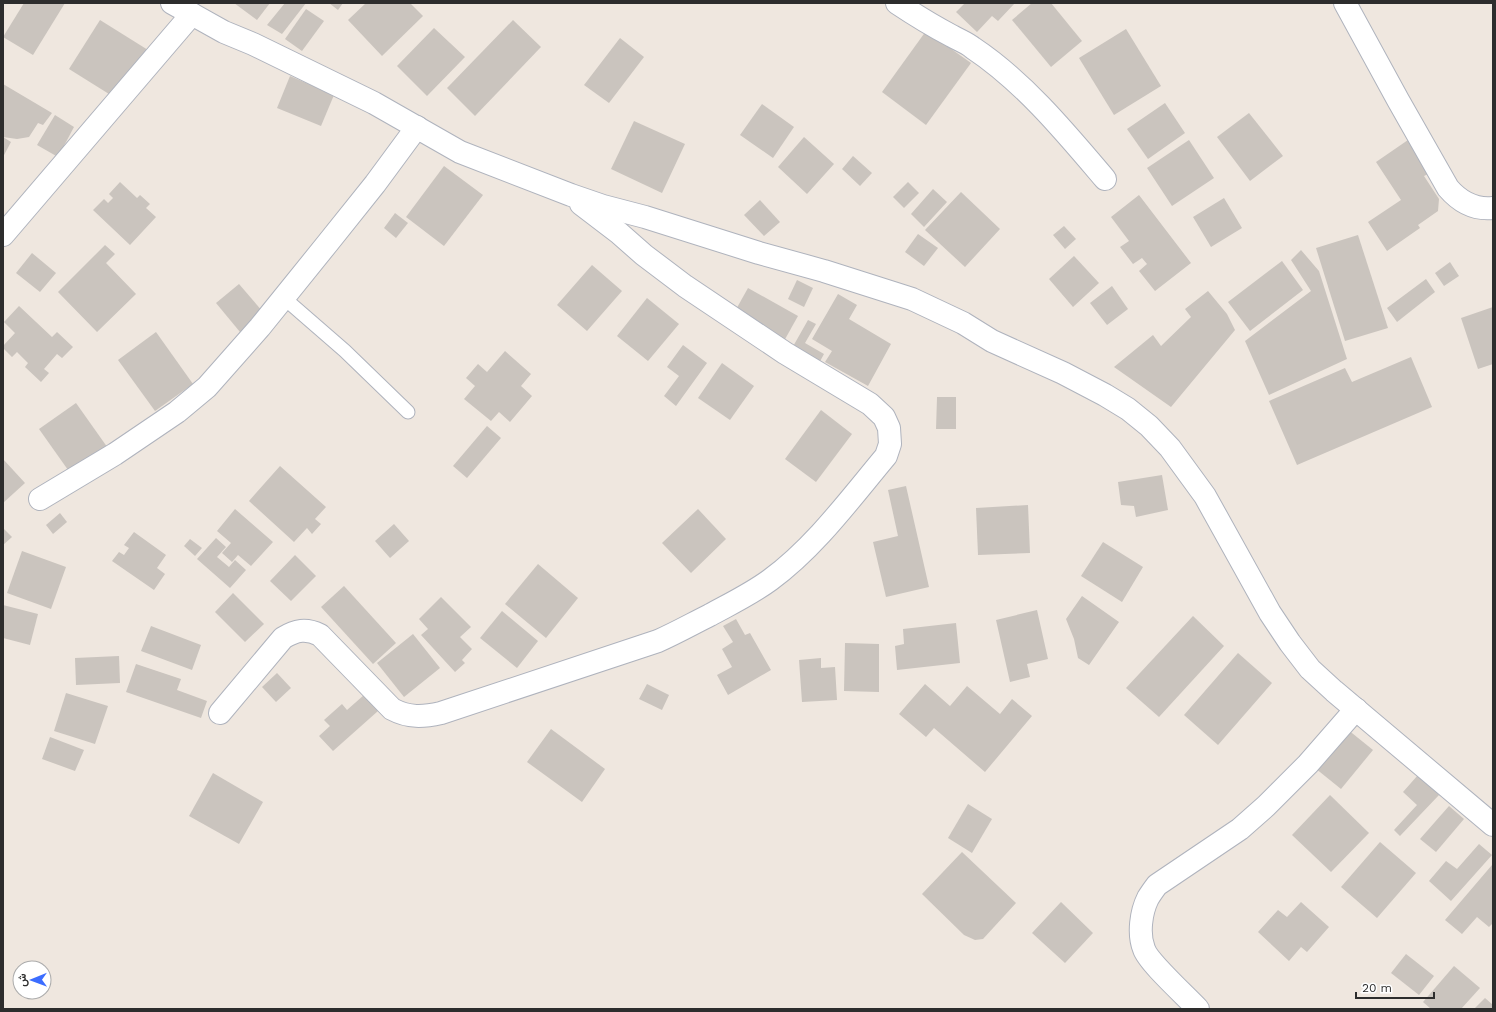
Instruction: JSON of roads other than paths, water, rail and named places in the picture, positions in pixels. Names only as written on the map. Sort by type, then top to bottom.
[{"type":"street","points":[[172,3],[224,32],[253,44],[374,103],[460,152],[571,196],[645,217],[759,253],[824,271],[912,299],[962,323],[992,341],[1086,385],[1128,409],[1149,426],[1170,448],[1205,496],[1270,613],[1310,670],[1493,825]]},
{"type":"street","points":[[897,3],[952,37],[972,47],[992,62],[1044,109],[1105,179]]},
{"type":"street","points":[[1345,3],[1448,188],[1457,198],[1469,206],[1487,209],[1493,208]]},
{"type":"street","points":[[3,235],[192,14]]},
{"type":"street","points":[[40,499],[115,454],[177,412],[207,387],[284,298],[375,184],[417,127]]},
{"type":"street","points":[[220,713],[283,638],[292,632],[299,630],[313,631],[320,635],[392,709],[411,717],[441,713],[658,641],[740,599],[770,580],[797,557],[822,532],[886,456],[890,444],[889,428],[884,417],[870,404],[785,353],[685,286],[571,196]]},
{"type":"street","points":[[1198,1009],[1144,951],[1141,937],[1142,918],[1148,898],[1157,885],[1240,829],[1266,806],[1308,764],[1356,709]]},
{"type":"lane","points":[[284,298],[344,351],[408,412]]}]
